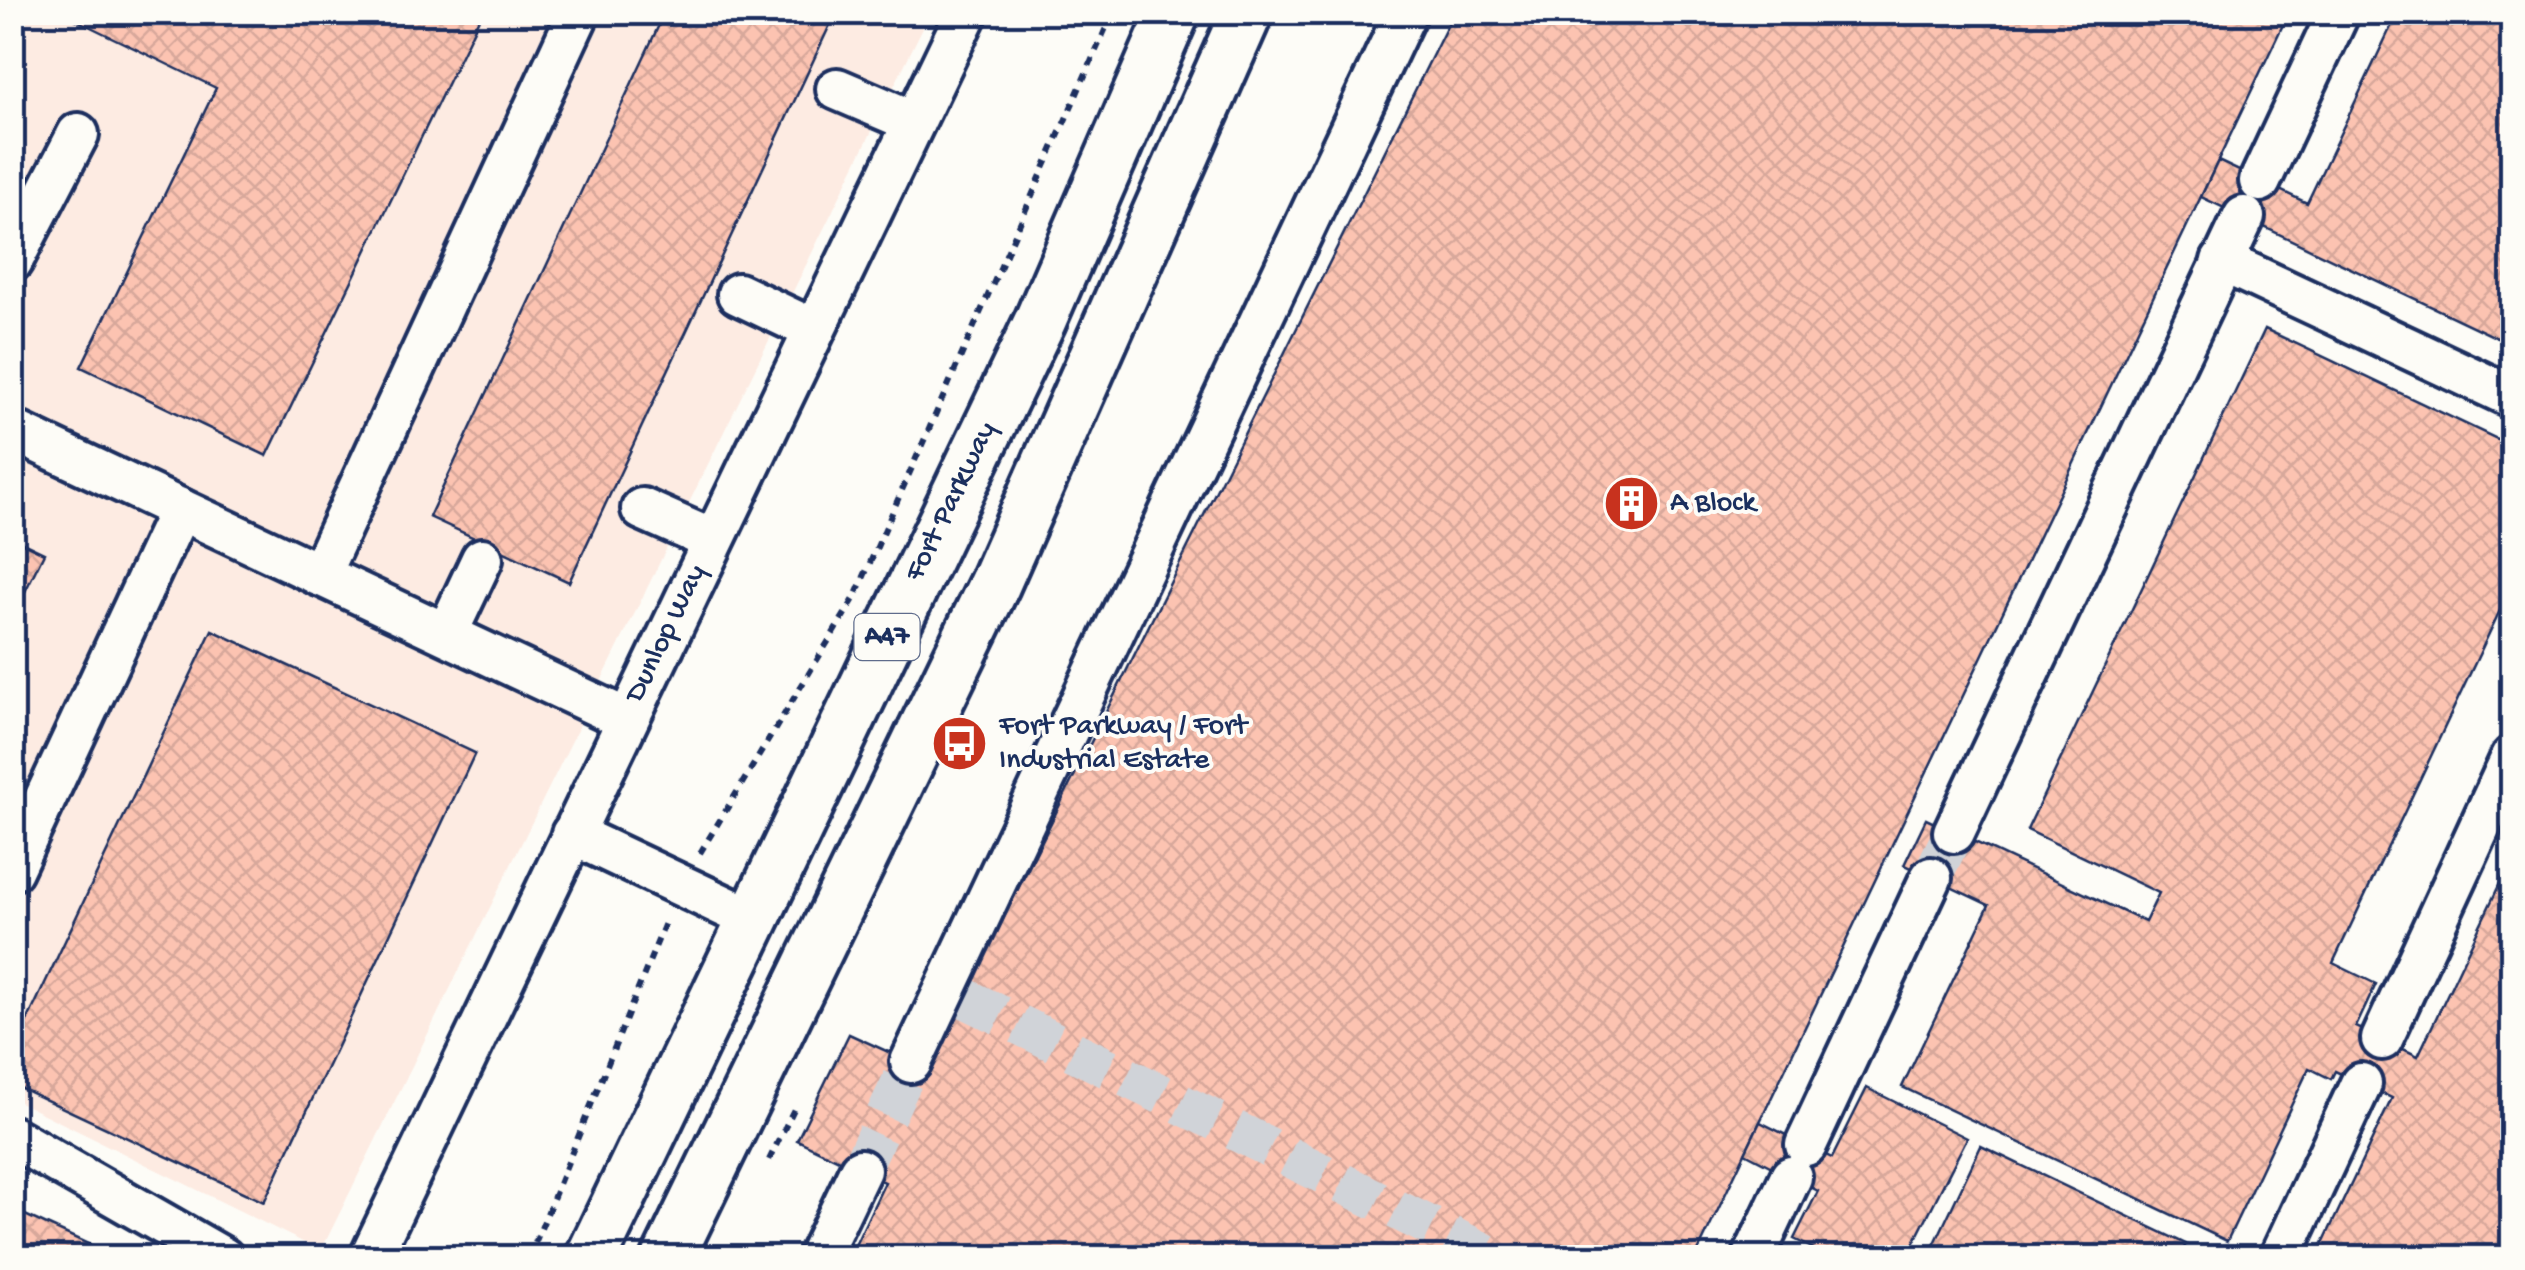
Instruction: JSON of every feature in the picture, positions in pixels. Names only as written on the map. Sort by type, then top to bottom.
[{"type":"main road","name":"Fort Parkway","points":[[590,1258],[1040,321],[1174,12]]},
{"type":"main road","name":"A47","points":[[668,1258],[996,583],[1247,12]]},
{"type":"street","points":[[319,575],[579,12]]},
{"type":"street","name":"Dunlop Way","points":[[370,1258],[967,12]]},
{"type":"street","points":[[911,1062],[955,993],[1406,12]]},
{"type":"street","points":[[2260,181],[2339,12]]},
{"type":"street","points":[[837,89],[914,122]]},
{"type":"street","points":[[12,261],[78,134]]},
{"type":"street","points":[[1954,832],[2244,217]]},
{"type":"street","points":[[2222,261],[2512,397]]},
{"type":"street","points":[[738,294],[814,330]]},
{"type":"street","points":[[12,430],[626,719]]},
{"type":"street","points":[[12,870],[180,509]]},
{"type":"street","points":[[642,510],[712,540]]},
{"type":"street","points":[[447,633],[482,559]]},
{"type":"street","points":[[2382,1039],[2512,757]]},
{"type":"street","points":[[572,834],[752,919]]},
{"type":"street","points":[[1753,1258],[1931,878]]},
{"type":"street","points":[[2280,1258],[2361,1084]]},
{"type":"street","points":[[12,1137],[223,1258]]},
{"type":"street","points":[[818,1258],[860,1170]]},
{"type":"path","points":[[528,1258],[680,885],[854,598],[1113,12]]},
{"type":"shaded area","points":[[12,13],[930,13],[321,1251],[13,1099]]},
{"type":"building","points":[[12,12],[24,12],[12,36]]},
{"type":"building","points":[[60,12],[482,12],[267,456],[81,367],[216,88]]},
{"type":"building","points":[[665,12],[836,12],[569,582],[429,517]]},
{"type":"building","name":"A Block","points":[[1454,12],[2289,12],[1695,1258],[849,1258],[885,1182],[797,1140],[849,1034],[928,1070]]},
{"type":"building","points":[[2398,12],[2512,12],[2512,345],[2201,197],[2218,161],[2307,203]]},
{"type":"building","points":[[2265,329],[2512,446],[2512,585],[2333,963],[2376,984],[2356,1027],[2418,1056],[2512,858],[2512,1258],[2316,1258],[2392,1098],[2335,1071],[2331,1079],[2309,1068],[2227,1241],[1902,1087],[1989,905],[1904,865],[1926,819],[2145,922],[2159,893],[2027,830]]},
{"type":"building","points":[[12,538],[44,553],[12,618]]},
{"type":"building","points":[[212,630],[475,753],[264,1202],[12,1084],[12,1053]]},
{"type":"building","points":[[1867,1088],[1967,1138],[1906,1258],[1832,1258],[1794,1239],[1818,1191],[1745,1153],[1760,1122],[1832,1158]]},
{"type":"building","points":[[1981,1146],[2186,1244],[2179,1258],[1928,1258]]},
{"type":"building","points":[[12,1209],[112,1255],[111,1258],[12,1258]]},
{"type":"tunnel","points":[[1931,878],[1954,832]]},
{"type":"tunnel","points":[[965,998],[1495,1258]]},
{"type":"tunnel","points":[[860,1170],[911,1062]]},
{"type":"place","name":"A Block","points":[[1631,504]]},
{"type":"place","name":"Fort Parkway / Fort Industrial Estate","points":[[960,744]]}]
